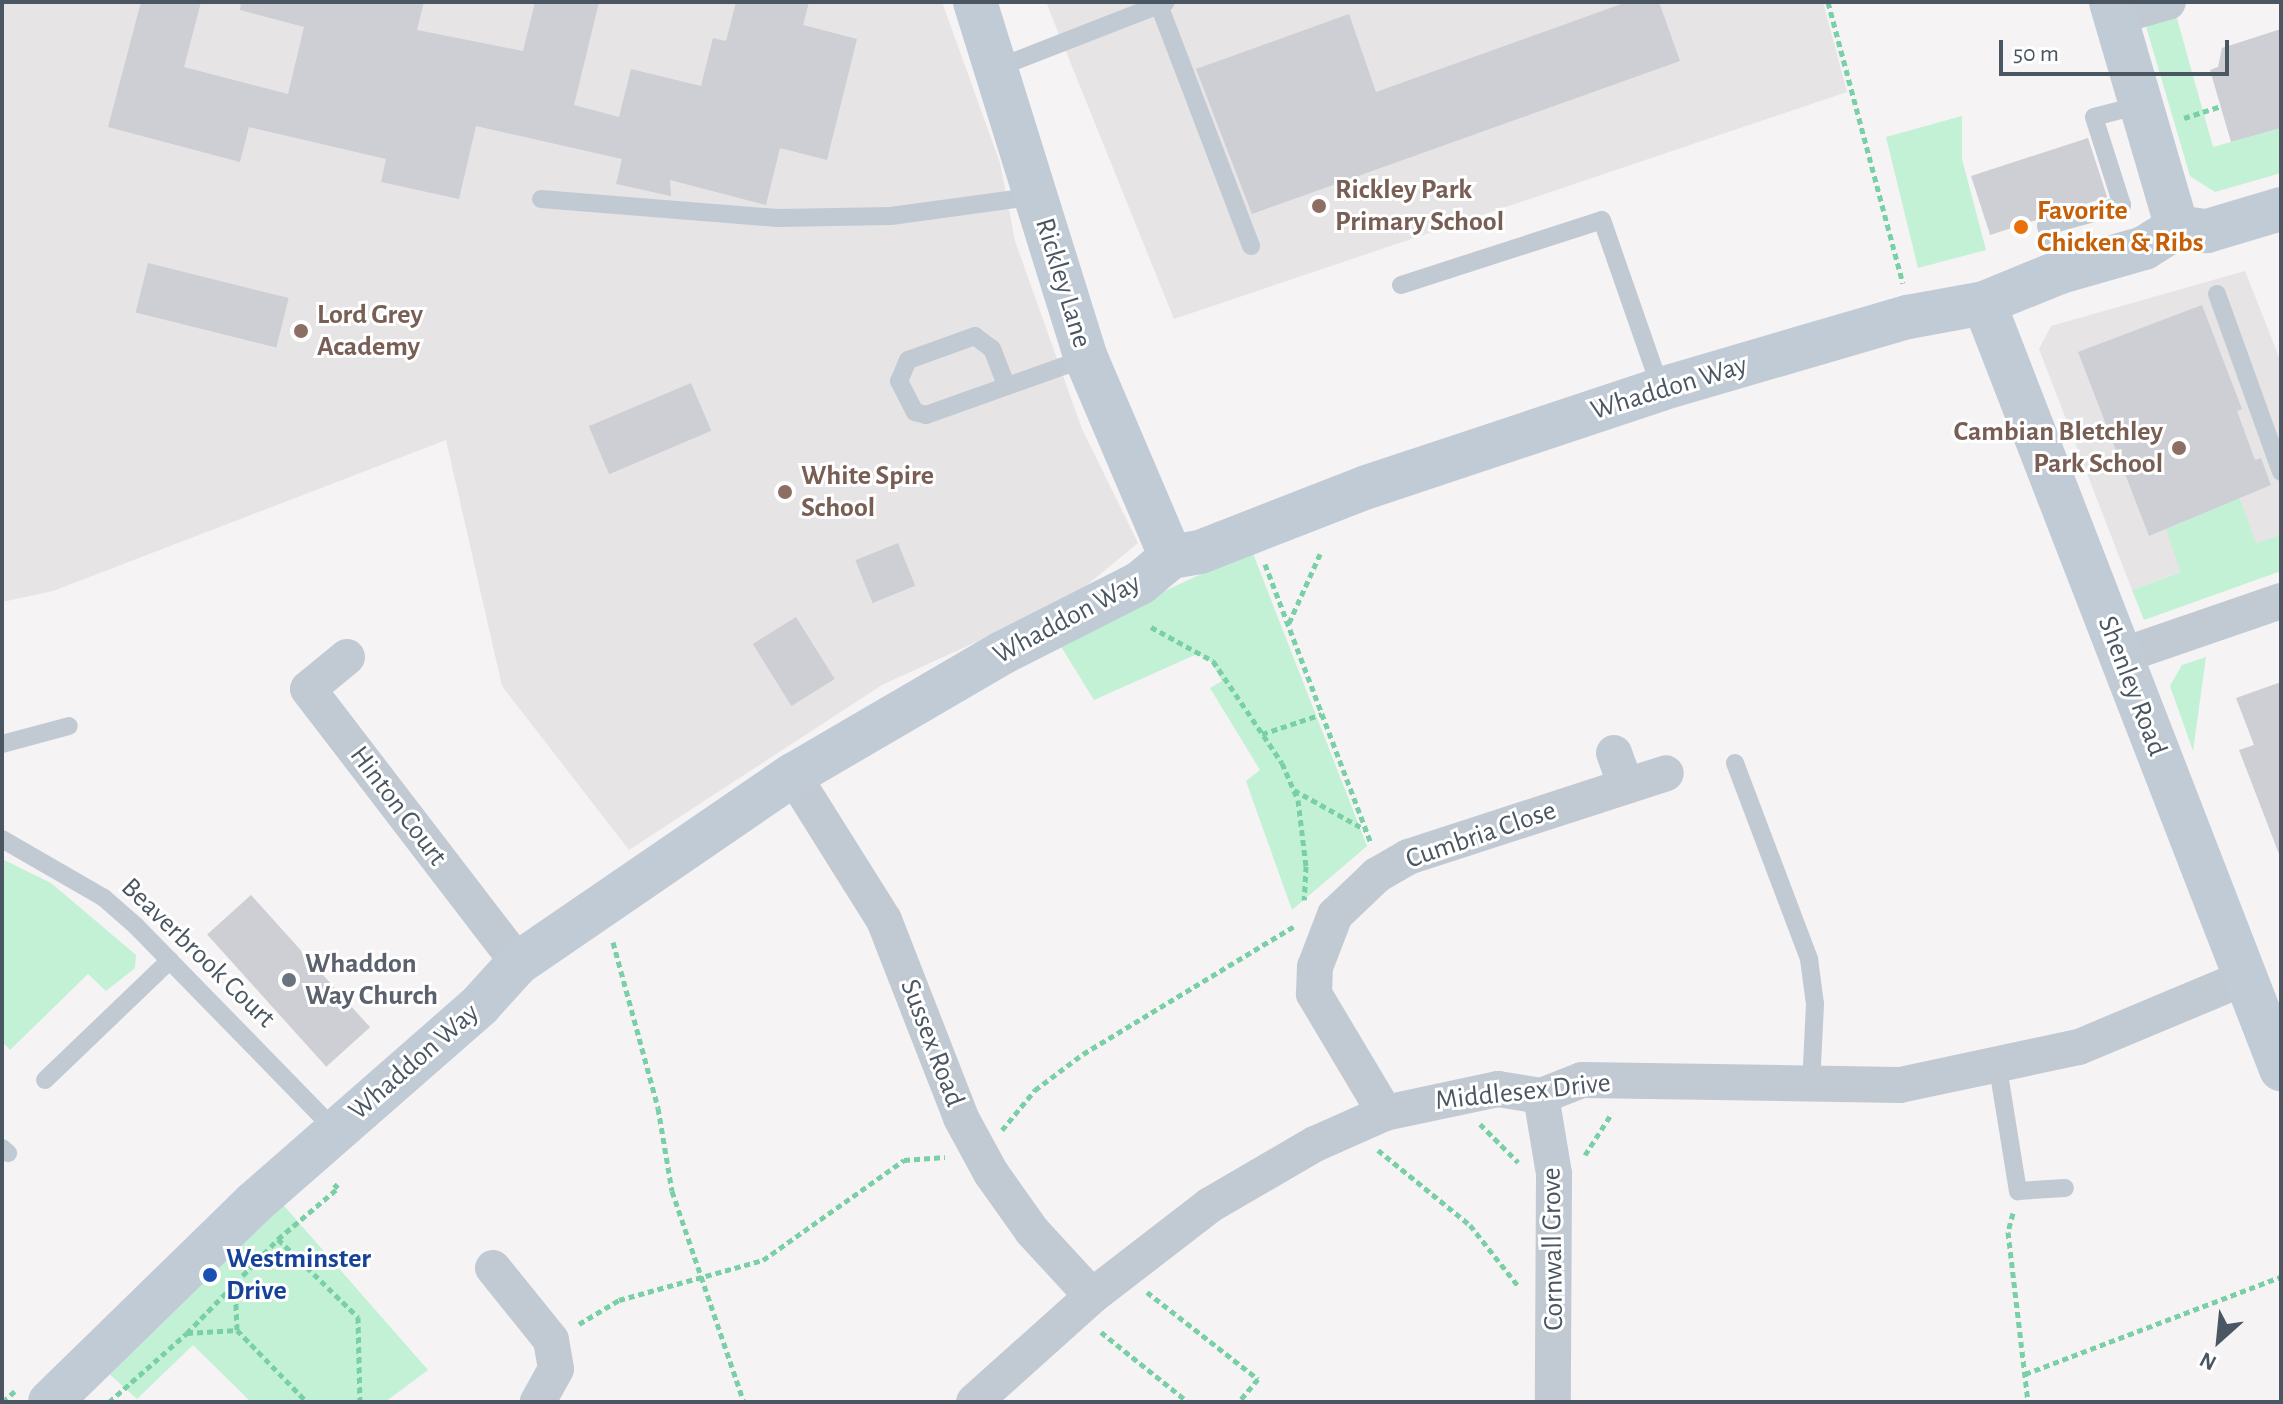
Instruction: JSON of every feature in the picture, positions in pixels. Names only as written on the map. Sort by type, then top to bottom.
[{"type":"street","name":"Rickley Lane","points":[[975,2],[1086,358],[1171,557]]},
{"type":"street","points":[[2168,2],[2113,9],[2156,113],[2177,227],[2207,231],[2281,209]]},
{"type":"street","name":"Whaddon Way","points":[[50,1402],[322,1142],[480,1005],[518,963],[595,906],[793,775],[1002,653],[1140,583],[1171,557],[1200,552],[1249,531],[1661,389],[1908,317],[1984,303],[2060,272],[2144,248],[2177,227]]},
{"type":"street","name":"Shenley Road","points":[[1984,303],[2281,1069]]},
{"type":"street","points":[[2121,656],[2281,601]]},
{"type":"street","name":"Hinton Court","points":[[347,657],[308,689],[518,963]]},
{"type":"street","name":"Cumbria Close","points":[[1374,1117],[1314,994],[1315,967],[1335,915],[1382,872],[1408,857],[1620,770],[1666,773]]},
{"type":"street","name":"Sussex Road","points":[[793,775],[884,920],[961,1118],[991,1173],[1093,1311]]},
{"type":"street","name":"Middlesex Drive","points":[[974,1402],[1093,1311],[1210,1205],[1374,1117],[1498,1089],[1541,1096],[1582,1080],[1900,1085],[1998,1068],[2079,1047],[2246,977]]},
{"type":"street","name":"Cornwall Grove","points":[[1541,1096],[1554,1174],[1553,1402]]},
{"type":"street","points":[[493,1268],[551,1340],[556,1369],[538,1402]]},
{"type":"lane","points":[[997,68],[1162,3],[1251,246]]},
{"type":"lane","points":[[2060,272],[2046,226],[2122,205],[2094,117],[2156,113]]},
{"type":"lane","points":[[541,199],[778,218],[891,216],[1037,196]]},
{"type":"lane","points":[[1401,285],[1602,220],[1661,389]]},
{"type":"lane","points":[[2217,294],[2281,472]]},
{"type":"lane","points":[[1006,385],[992,349],[975,336],[908,360],[899,381],[915,412],[926,415],[1086,358]]},
{"type":"lane","points":[[2,744],[69,726]]},
{"type":"lane","points":[[1735,763],[1809,959],[1815,1004],[1811,1085]]},
{"type":"lane","name":"Beaverbrook Court","points":[[2,839],[104,898],[170,960],[322,1142]]},
{"type":"lane","points":[[45,1080],[170,960]]},
{"type":"lane","points":[[1998,1068],[2018,1191],[2065,1188]]},
{"type":"path","points":[[1828,2],[1904,286]]},
{"type":"path","points":[[2156,113],[2220,106]]},
{"type":"path","points":[[1249,531],[1289,625],[1382,872]]},
{"type":"path","points":[[1289,625],[1320,554]]},
{"type":"path","points":[[1151,627],[1213,661],[1262,734],[1293,790],[1306,866],[1303,908]]},
{"type":"path","points":[[1262,734],[1322,714]]},
{"type":"path","points":[[1293,790],[1367,830]]},
{"type":"path","points":[[595,906],[614,945],[658,1108],[672,1191],[744,1402]]},
{"type":"path","points":[[1374,1117],[1373,1147],[1479,1235],[1555,1333]]},
{"type":"path","points":[[109,1402],[187,1333],[278,1239],[338,1188],[322,1142]]},
{"type":"path","points":[[2018,1191],[2008,1232],[2028,1402]]},
{"type":"path","points":[[278,1239],[358,1317],[360,1402]]},
{"type":"path","points":[[2025,1374],[2281,1277]]},
{"type":"path","points":[[235,1283],[237,1330],[307,1402]]},
{"type":"path","points":[[1141,1288],[1258,1379],[1239,1402]]},
{"type":"path","points":[[1093,1311],[1188,1402]]},
{"type":"path","points":[[187,1333],[237,1330]]},
{"type":"shaded area","points":[[2,2],[942,2],[1000,163],[1015,241],[1082,429],[1138,543],[1070,599],[882,685],[629,850],[502,686],[446,440],[53,591],[2,602]]},
{"type":"shaded area","name":"Rickley Park Primary School","points":[[1046,2],[1823,2],[1847,92],[1174,319]]},
{"type":"shaded area","name":"Cambian Bletchley Park School","points":[[2245,271],[2281,362],[2281,535],[2132,590],[2039,349],[2051,326]]},
{"type":"green space","points":[[2174,8],[2213,147],[2281,128],[2281,173],[2215,192],[2190,176],[2145,23]]},
{"type":"green space","points":[[1962,116],[1962,159],[1986,250],[1918,268],[1886,137]]},
{"type":"green space","points":[[2239,497],[2256,543],[2281,535],[2281,571],[2144,620],[2132,590],[2181,572],[2166,530]]},
{"type":"green space","points":[[1252,551],[1367,846],[1292,910],[1246,781],[1260,770],[1210,688],[1222,681],[1211,662],[1197,654],[1094,700],[1057,640]]},
{"type":"green space","points":[[2206,657],[2193,751],[2170,686],[2182,665]]},
{"type":"green space","points":[[2,859],[51,883],[136,955],[135,968],[106,991],[88,974],[10,1050],[2,1042]]},
{"type":"green space","points":[[279,1200],[428,1370],[385,1402],[251,1402],[193,1345],[137,1399],[96,1362]]},
{"type":"building","points":[[141,2],[201,2],[184,67],[288,94],[304,27],[240,10],[241,2],[424,2],[417,30],[523,51],[535,2],[599,2],[574,105],[619,117],[631,69],[701,86],[713,38],[726,41],[736,2],[809,2],[803,25],[857,39],[827,160],[780,148],[766,205],[670,180],[671,196],[616,184],[622,159],[476,126],[459,199],[381,182],[386,159],[249,127],[240,162],[108,127]]},
{"type":"building","points":[[1627,2],[1659,2],[1680,61],[1252,214],[1196,69],[1349,14],[1376,92]]},
{"type":"building","points":[[2281,29],[2281,128],[2231,142],[2210,70],[2218,67],[2222,48]]},
{"type":"building","points":[[2088,138],[2107,197],[1990,235],[1971,176]]},
{"type":"building","points":[[148,263],[289,298],[276,348],[136,312]]},
{"type":"building","points":[[2202,305],[2242,409],[2237,411],[2255,460],[2261,458],[2271,485],[2149,536],[2078,352]]},
{"type":"building","points":[[691,383],[711,431],[609,474],[589,426]]},
{"type":"building","points":[[898,543],[915,586],[873,603],[855,560]]},
{"type":"building","points":[[796,617],[835,679],[791,706],[753,644]]},
{"type":"building","points":[[2281,682],[2279,854],[2239,750],[2254,745],[2236,698]]},
{"type":"building","name":"Whaddon Way Church","points":[[251,895],[370,1027],[326,1067],[207,934]]},
{"type":"place","name":"Rickley Park Primary School","points":[[1319,206]]},
{"type":"place","name":"Favorite Chicken & Ribs","points":[[2021,227]]},
{"type":"place","name":"Lord Grey Academy","points":[[301,331]]},
{"type":"place","name":"Cambian Bletchley Park School","points":[[2179,448]]},
{"type":"place","name":"White Spire School","points":[[785,492]]},
{"type":"place","name":"Whaddon Way Church","points":[[289,980]]},
{"type":"place","name":"Westminster Drive","points":[[210,1275]]}]
